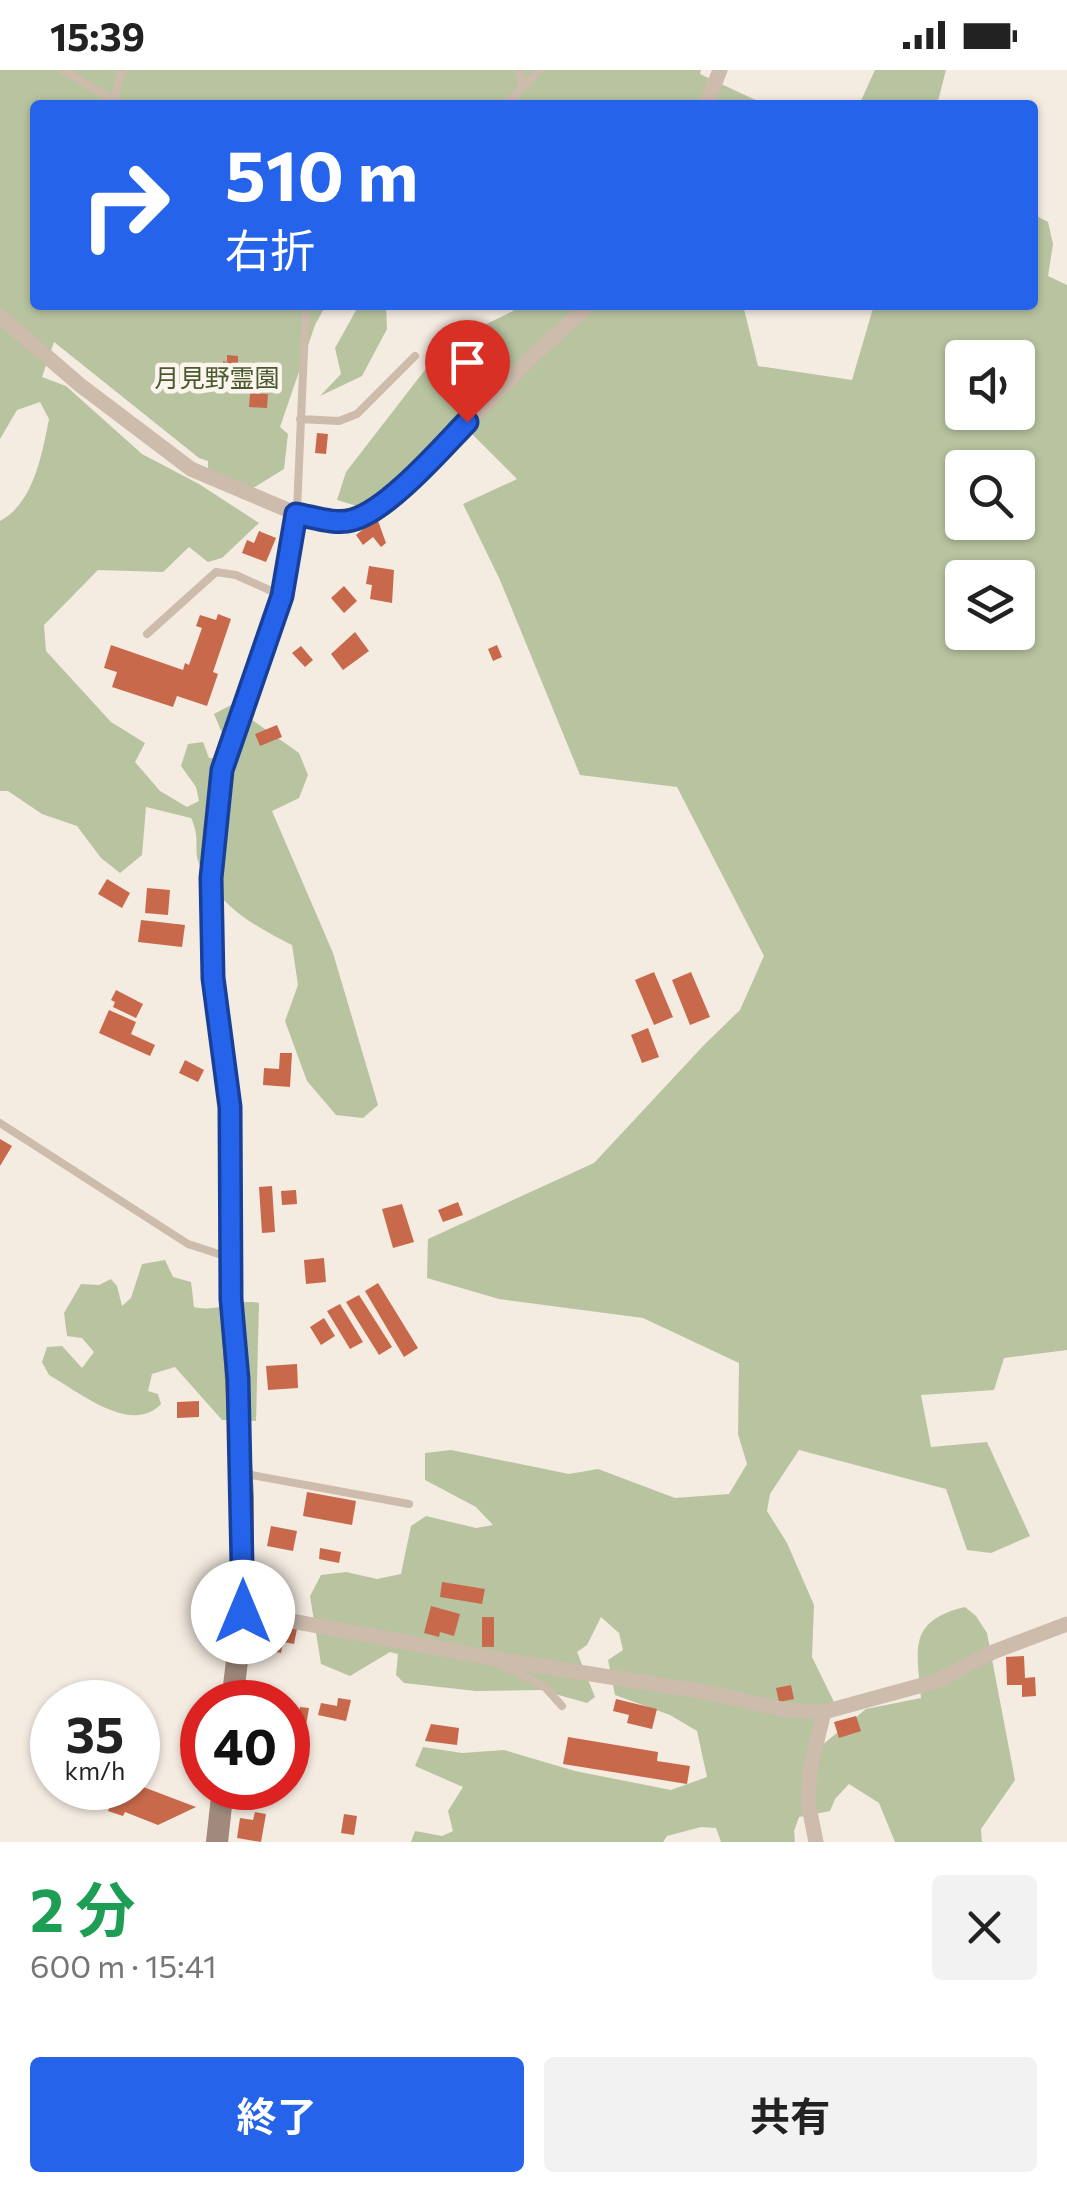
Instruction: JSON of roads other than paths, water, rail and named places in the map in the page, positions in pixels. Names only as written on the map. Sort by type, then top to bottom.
[{"type":"street","points":[[708,100],[720,70]]},
{"type":"street","points":[[0,316],[80,385],[191,469],[296,514],[348,522],[385,500],[422,468],[583,310]]},
{"type":"street","points":[[235,1680],[243,1612],[242,1473],[231,1257],[230,1107],[213,978],[211,878],[222,770],[282,596],[296,514]]},
{"type":"street","points":[[243,1612],[705,1692],[786,1710],[824,1712],[937,1681],[994,1652],[1067,1624]]},
{"type":"street","points":[[816,1842],[808,1802],[810,1768],[824,1712]]},
{"type":"street","points":[[217,1842],[221,1810]]},
{"type":"lane","points":[[63,70],[113,100]]},
{"type":"lane","points":[[118,100],[122,70]]},
{"type":"lane","points":[[520,70],[522,87]]},
{"type":"lane","points":[[510,100],[540,70]]},
{"type":"lane","points":[[296,514],[306,310]]},
{"type":"lane","points":[[300,419],[339,422],[357,414],[415,356]]},
{"type":"lane","points":[[147,634],[216,572],[236,575],[282,596]]},
{"type":"lane","points":[[0,1124],[188,1244],[231,1257]]},
{"type":"lane","points":[[242,1473],[409,1504]]},
{"type":"lane","points":[[483,1656],[544,1686],[562,1706]]},
{"type":"park label","name":"月見野霊園","points":[[217,378]]}]
